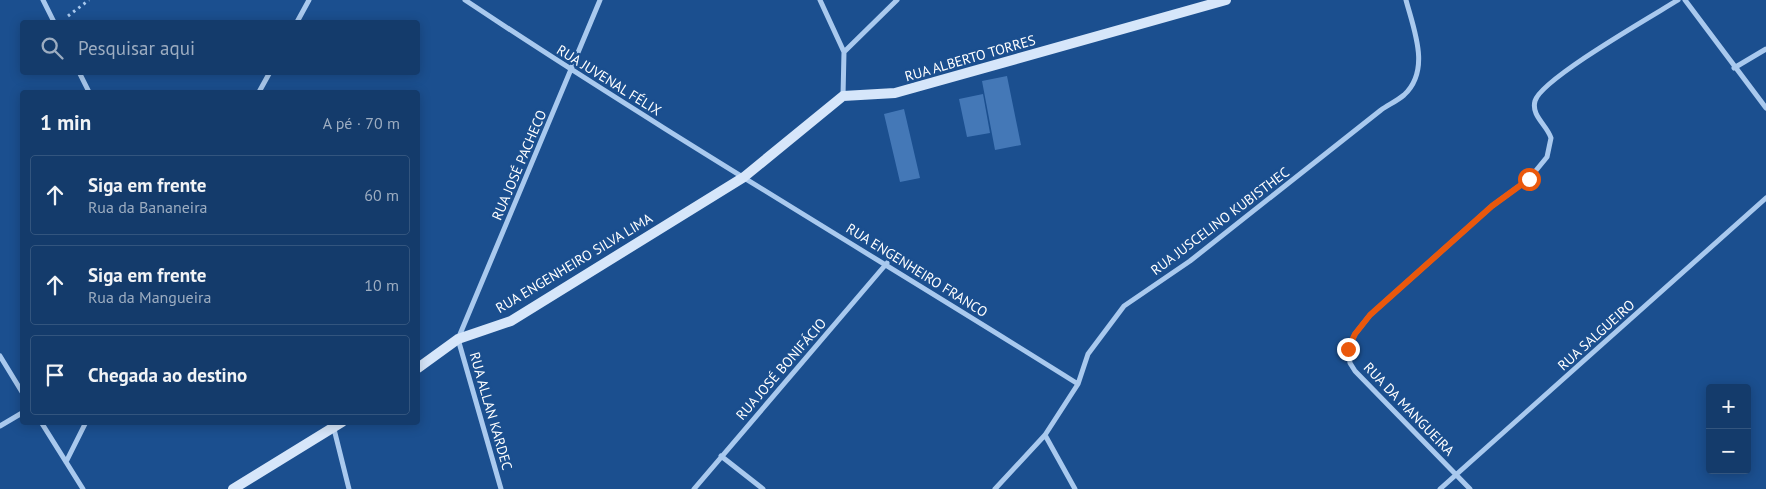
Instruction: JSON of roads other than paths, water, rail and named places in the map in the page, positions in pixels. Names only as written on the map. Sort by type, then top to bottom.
[{"type":"street","points":[[43,0],[53,20]]},
{"type":"street","points":[[298,20],[309,0]]},
{"type":"street","name":"RUA JUVENAL FÉLIX","points":[[464,0],[570,70],[744,177]]},
{"type":"street","name":"RUA JOSÉ PACHECO","points":[[458,339],[600,0]]},
{"type":"street","points":[[744,177],[843,96],[844,52],[820,0]]},
{"type":"street","points":[[844,52],[897,0]]},
{"type":"street","name":"RUA ALBERTO TORRES","points":[[843,96],[895,93],[1226,0]]},
{"type":"street","name":"RUA JUSCELINO KUBISTHEC","points":[[995,489],[1045,435],[1078,384],[1088,354],[1124,306],[1190,262],[1381,110],[1403,96],[1413,85],[1418,73],[1419,60],[1417,39],[1406,0]]},
{"type":"street","name":"RUA DA MANGUEIRA","points":[[1470,489],[1355,371],[1350,363],[1348,349],[1370,315],[1492,206],[1529,179],[1547,157],[1551,146],[1551,138],[1535,111],[1536,99],[1543,89],[1587,57],[1678,0]]},
{"type":"street","points":[[1684,0],[1766,108]]},
{"type":"street","points":[[1734,68],[1766,49]]},
{"type":"street","points":[[80,75],[88,90]]},
{"type":"street","points":[[260,90],[268,75]]},
{"type":"street","name":"RUA ENGENHEIRO FRANCO","points":[[744,177],[1078,384]]},
{"type":"street","name":"RUA ENGENHEIRO SILVA LIMA","points":[[420,367],[458,339],[510,320],[744,177]]},
{"type":"street","name":"RUA SALGUEIRO","points":[[1440,489],[1766,198]]},
{"type":"street","name":"RUA JOSÉ BONIFÁCIO","points":[[694,489],[886,264]]},
{"type":"street","name":"RUA ALLAN KARDEC","points":[[458,339],[501,489]]},
{"type":"street","points":[[0,356],[20,389]]},
{"type":"street","points":[[0,426],[20,414]]},
{"type":"street","points":[[43,425],[83,489]]},
{"type":"street","points":[[66,462],[84,425]]},
{"type":"street","points":[[234,489],[333,425]]},
{"type":"street","points":[[335,425],[349,489]]},
{"type":"street","points":[[1045,435],[1075,489]]},
{"type":"street","points":[[721,456],[763,489]]}]
